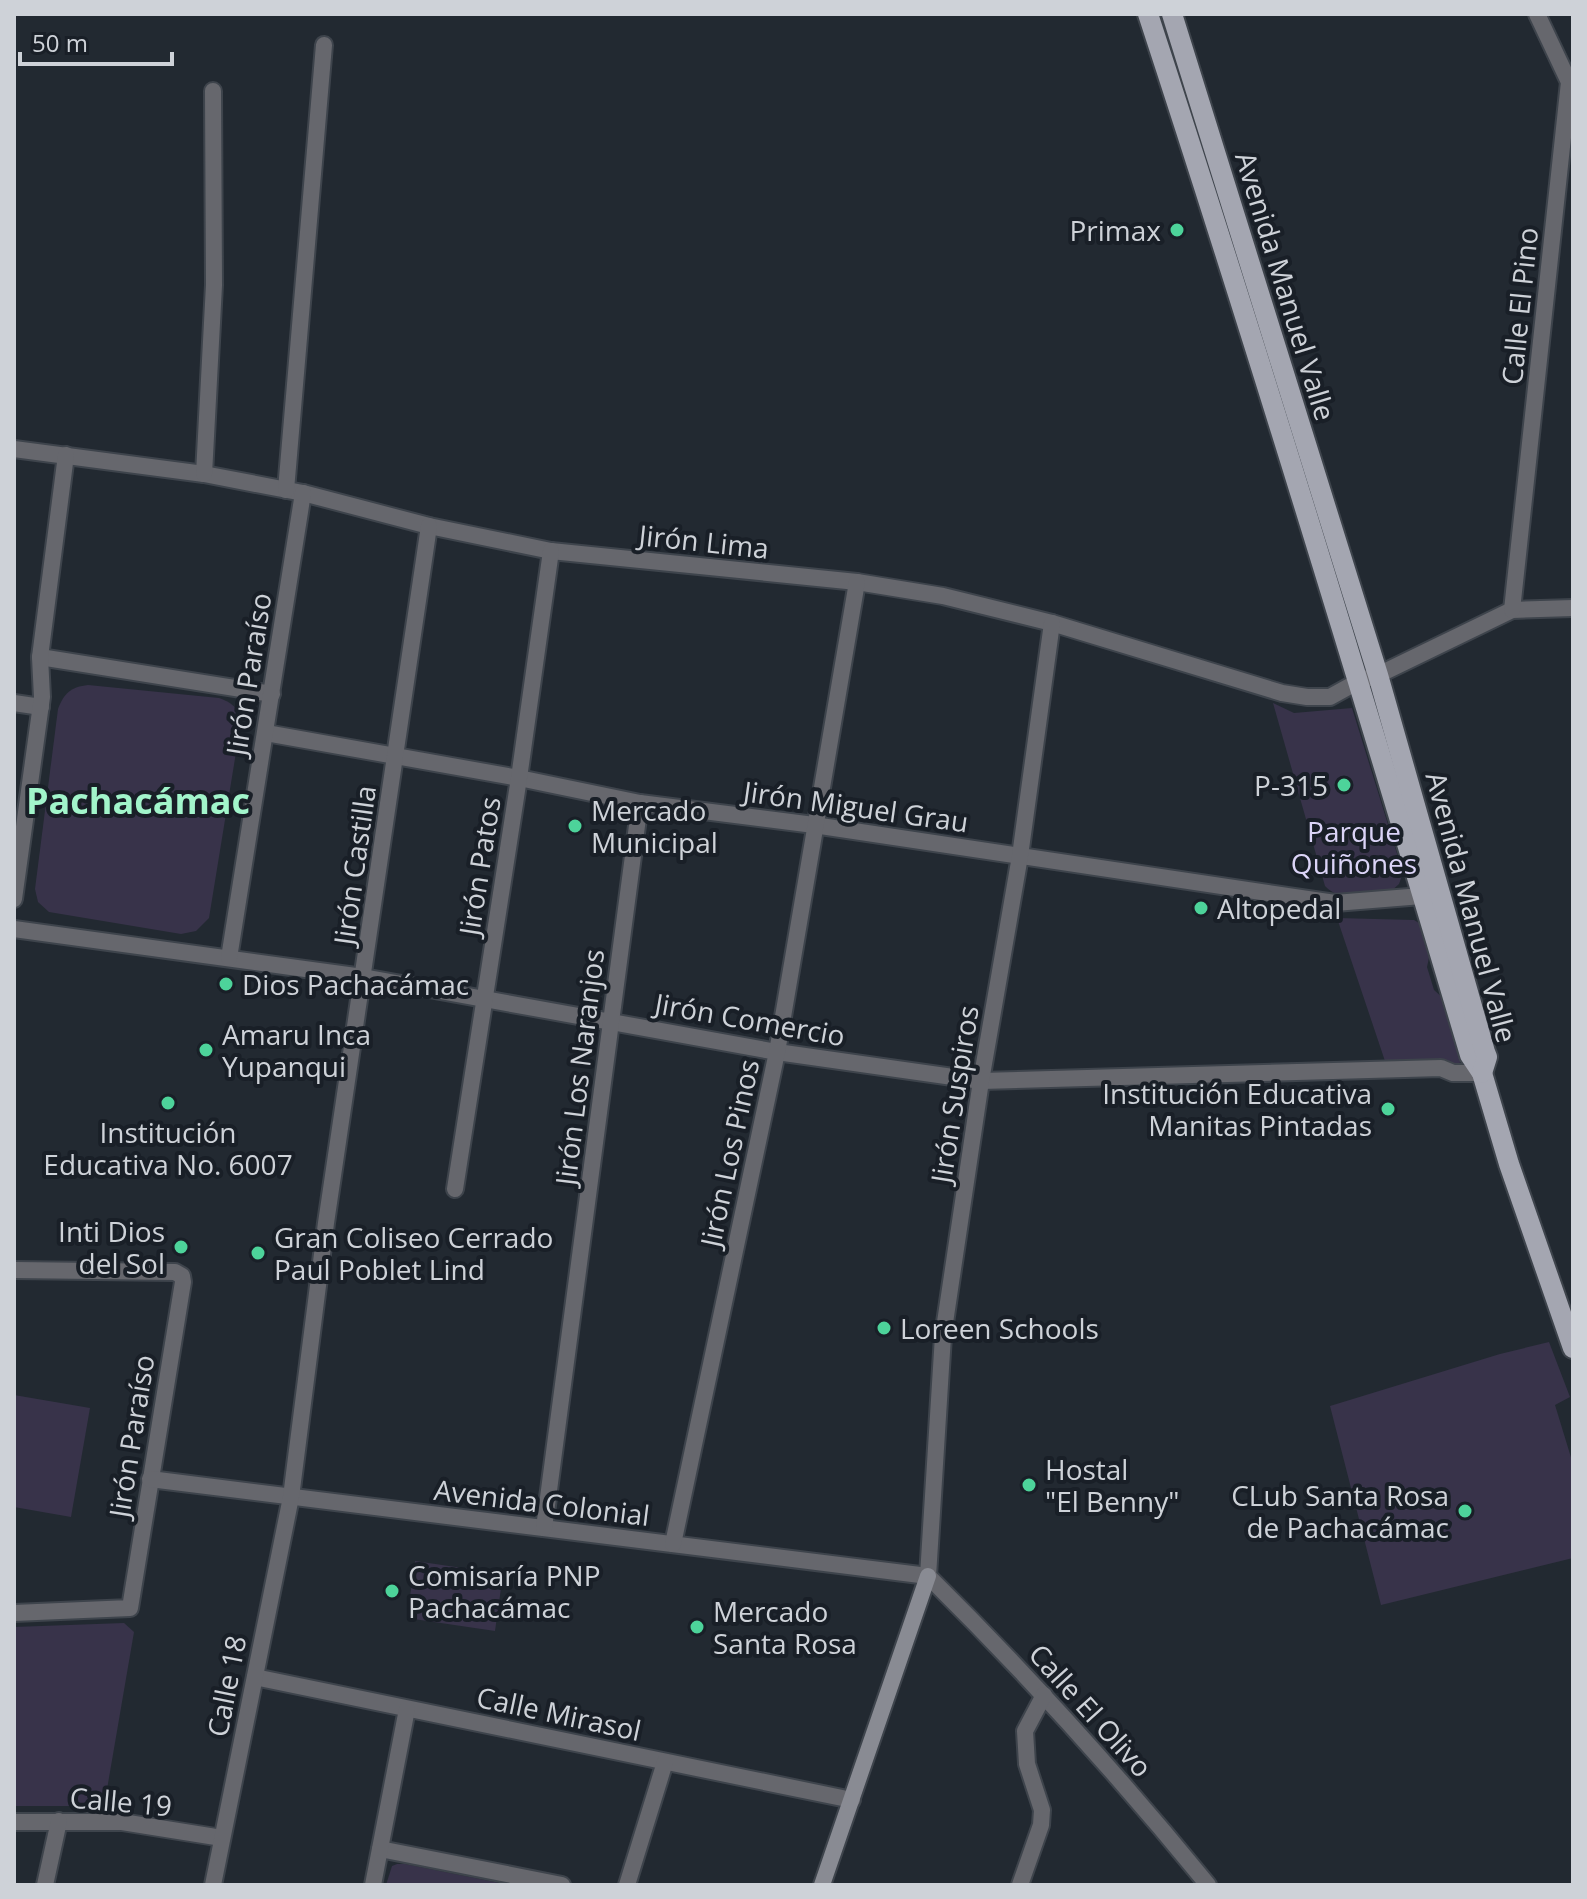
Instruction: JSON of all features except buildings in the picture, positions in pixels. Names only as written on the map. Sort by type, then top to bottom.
[{"type":"main road","name":"Avenida Manuel Valle","points":[[1148,14],[1368,678]]},
{"type":"main road","name":"Avenida Manuel Valle","points":[[1172,14],[1432,896],[1470,1055],[1482,1073],[1509,1164],[1573,1348]]},
{"type":"street","name":"Calle El Pino","points":[[1512,610],[1571,82],[1537,14]]},
{"type":"street","points":[[286,490],[324,45]]},
{"type":"street","points":[[204,474],[214,285],[213,91]]},
{"type":"street","name":"Jirón Lima","points":[[14,449],[204,474],[303,493],[429,526],[551,551],[857,582],[943,596],[1052,623],[1282,693],[1307,697],[1340,694],[1512,610]]},
{"type":"street","points":[[14,899],[41,707],[40,657],[66,455]]},
{"type":"street","name":"Jirón Paraíso","points":[[229,958],[303,493]]},
{"type":"street","name":"Jirón Castilla","points":[[291,1497],[326,1223],[429,526]]},
{"type":"street","name":"Jirón Patos","points":[[455,1189],[551,551]]},
{"type":"street","name":"Jirón Los Pinos","points":[[673,1544],[777,1052],[857,582]]},
{"type":"street","points":[[1512,610],[1573,608]]},
{"type":"street","name":"Jirón Suspiros","points":[[928,1576],[943,1336],[981,1081],[1020,856],[1052,623]]},
{"type":"street","points":[[40,657],[272,694]]},
{"type":"street","points":[[14,703],[41,707]]},
{"type":"street","name":"Jirón Miguel Grau","points":[[266,733],[640,803],[814,825],[1335,903],[1432,896]]},
{"type":"street","name":"Jirón Los Naranjos","points":[[544,1528],[640,803]]},
{"type":"street","name":"Jirón Comercio","points":[[14,929],[363,977],[777,1052],[981,1081],[1441,1068],[1453,1073],[1482,1073]]},
{"type":"street","name":"Jirón Paraíso","points":[[14,1270],[179,1273],[183,1282],[130,1608],[14,1613]]},
{"type":"street","name":"Avenida Colonial","points":[[150,1479],[928,1576]]},
{"type":"street","name":"Calle 18","points":[[213,1885],[291,1497]]},
{"type":"street","points":[[822,1885],[928,1576]]},
{"type":"street","name":"Calle El Olivo","points":[[928,1576],[1081,1733],[1208,1885]]},
{"type":"street","name":"Calle Mirasol","points":[[255,1677],[852,1800]]},
{"type":"street","points":[[1020,1885],[1041,1825],[1042,1810],[1027,1764],[1025,1731],[1044,1695]]},
{"type":"street","points":[[373,1885],[407,1709]]},
{"type":"street","points":[[627,1885],[665,1762]]},
{"type":"street","points":[[45,1885],[59,1821]]},
{"type":"street","name":"Calle 19","points":[[14,1822],[122,1822],[222,1838]]},
{"type":"street","points":[[380,1849],[562,1885]]},
{"type":"green space","points":[[88,685],[219,698],[238,712],[239,734],[209,918],[196,931],[181,934],[49,912],[38,902],[35,889],[58,709],[69,692]]},
{"type":"green space","name":"Parque Quiñones","points":[[1273,703],[1294,713],[1352,708],[1403,873],[1399,884],[1389,893],[1347,897],[1325,886]]},
{"type":"green space","points":[[1337,918],[1414,920],[1419,923],[1430,953],[1427,967],[1434,990],[1444,999],[1463,1057],[1459,1064],[1387,1067]]},
{"type":"green space","name":"CLub Santa Rosa de Pachacámac","points":[[1549,1342],[1570,1397],[1555,1405],[1573,1464],[1573,1558],[1381,1605],[1330,1406]]},
{"type":"green space","points":[[14,1395],[90,1408],[71,1517],[14,1507]]},
{"type":"green space","points":[[415,1561],[503,1574],[495,1631],[407,1618]]},
{"type":"green space","points":[[124,1623],[134,1632],[105,1801],[97,1806],[14,1806],[14,1627]]},
{"type":"green space","points":[[397,1864],[510,1885],[386,1885],[392,1866]]},
{"type":"place","name":"Primax","points":[[1177,230]]},
{"type":"place","name":"P-315","points":[[1344,785]]},
{"type":"place","name":"Mercado Municipal","points":[[575,826]]},
{"type":"place","name":"Altopedal","points":[[1201,908]]},
{"type":"place","name":"Dios Pachacámac","points":[[226,984]]},
{"type":"place","name":"Amaru Inca Yupanqui","points":[[206,1050]]},
{"type":"place","name":"Institución Educativa No. 6007","points":[[168,1103]]},
{"type":"place","name":"Institución Educativa Manitas Pintadas","points":[[1388,1109]]},
{"type":"place","name":"Inti Dios del Sol","points":[[181,1247]]},
{"type":"place","name":"Gran Coliseo Cerrado Paul Poblet Lind","points":[[258,1253]]},
{"type":"place","name":"Loreen Schools","points":[[884,1328]]},
{"type":"place","name":"Hostal \"El Benny\"","points":[[1029,1485]]},
{"type":"place","name":"CLub Santa Rosa de Pachacámac","points":[[1465,1511]]},
{"type":"place","name":"Comisaría PNP Pachacámac","points":[[392,1591]]},
{"type":"place","name":"Mercado Santa Rosa","points":[[697,1627]]},
{"type":"district","name":"Pachacámac","points":[[138,800]]}]
